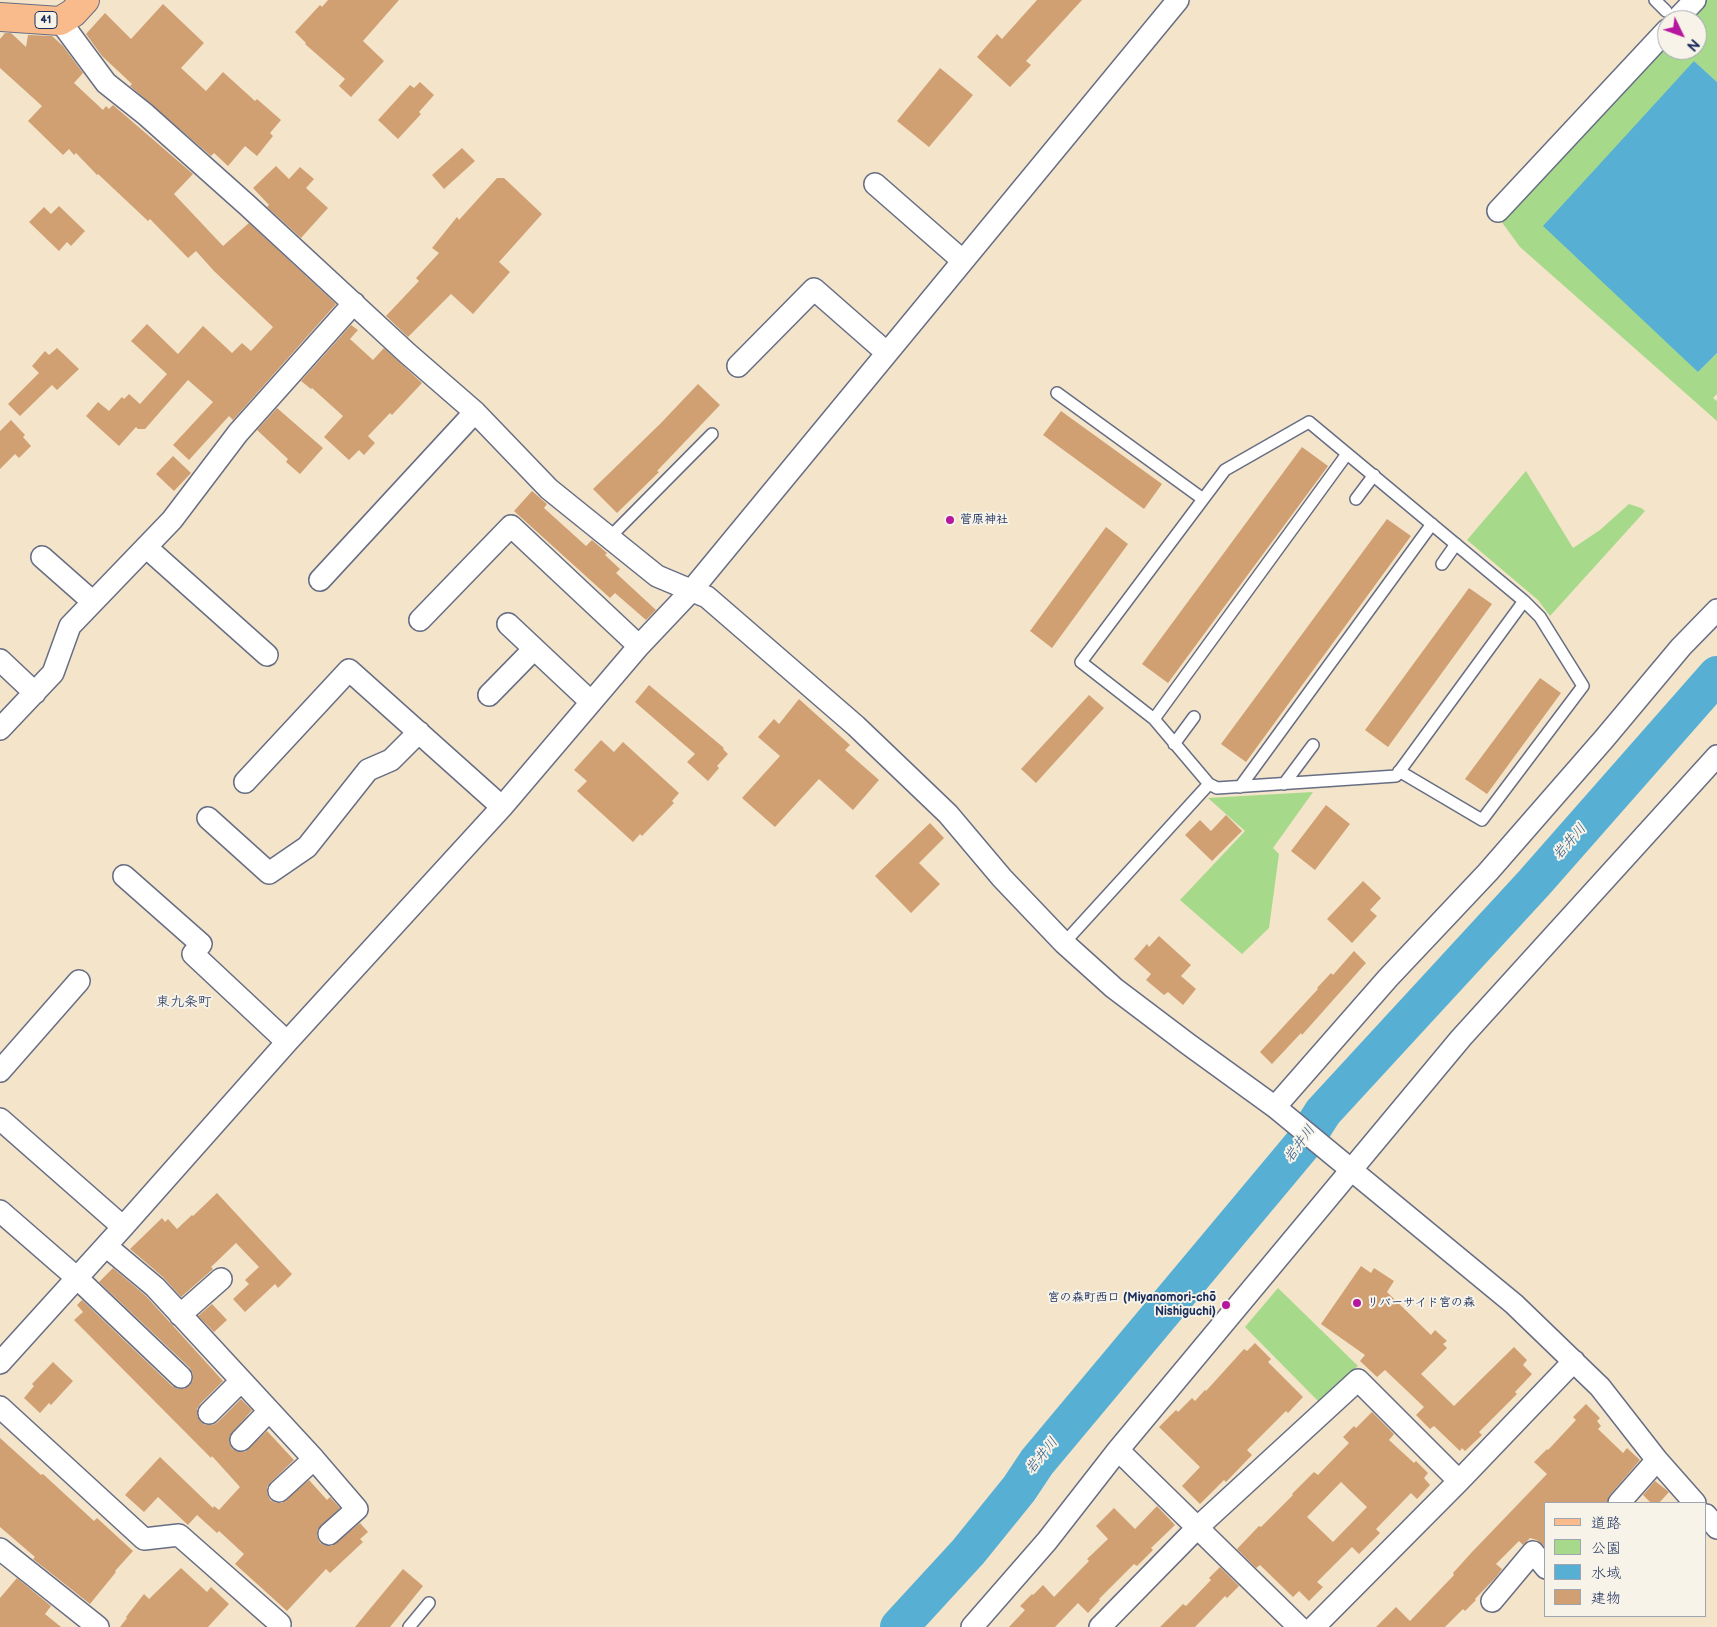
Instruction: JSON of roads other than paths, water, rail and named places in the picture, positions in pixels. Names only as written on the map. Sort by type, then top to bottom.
[{"type":"main road","name":"41","points":[[0,17],[60,21],[73,13],[85,0]]},
{"type":"street","points":[[0,1363],[123,1228],[287,1042],[502,807],[639,646],[691,591],[1178,0]]},
{"type":"street","points":[[1682,10],[1695,0]]},
{"type":"street","points":[[60,21],[106,83],[145,114],[407,353],[475,412],[549,489],[657,576],[707,597],[870,740],[948,814],[1002,878],[1064,943],[1114,988],[1280,1110],[1514,1304],[1600,1387],[1657,1460],[1694,1502]]},
{"type":"street","points":[[1498,211],[1657,34]]},
{"type":"street","points":[[875,184],[964,260]]},
{"type":"street","points":[[738,366],[814,289],[887,353]]},
{"type":"street","points":[[0,729],[53,673],[70,626],[172,520],[238,433],[354,303]]},
{"type":"street","points":[[320,580],[475,412]]},
{"type":"street","points":[[420,620],[511,526],[639,646]]},
{"type":"street","points":[[146,547],[267,655]]},
{"type":"street","points":[[42,557],[93,602]]},
{"type":"street","points":[[1280,1110],[1388,978],[1488,872],[1681,647],[1717,610]]},
{"type":"street","points":[[508,624],[591,702]]},
{"type":"street","points":[[489,695],[534,649]]},
{"type":"street","points":[[0,660],[35,693]]},
{"type":"street","points":[[245,782],[349,670],[502,807]]},
{"type":"street","points":[[208,818],[269,873],[307,847],[368,770],[391,760],[419,732]]},
{"type":"street","points":[[972,1627],[1047,1541],[1346,1164],[1717,756]]},
{"type":"street","points":[[124,876],[201,944],[194,954],[287,1042]]},
{"type":"street","points":[[0,1071],[79,981]]},
{"type":"street","points":[[0,1119],[123,1228]]},
{"type":"street","points":[[0,1211],[77,1278],[182,1377]]},
{"type":"street","points":[[106,1246],[155,1287],[357,1508],[328,1534]]},
{"type":"street","points":[[180,1315],[221,1278]]},
{"type":"street","points":[[1314,1627],[1459,1481],[1574,1361]]},
{"type":"street","points":[[1100,1627],[1198,1527],[1358,1380],[1459,1481]]},
{"type":"street","points":[[209,1413],[241,1381]]},
{"type":"street","points":[[0,1407],[102,1494],[144,1539],[180,1535],[280,1624]]},
{"type":"street","points":[[241,1440],[268,1412]]},
{"type":"street","points":[[1118,1450],[1299,1627]]},
{"type":"street","points":[[279,1491],[314,1459]]},
{"type":"street","points":[[1620,1502],[1657,1460]]},
{"type":"street","points":[[1707,1516],[1717,1528]]},
{"type":"street","points":[[1492,1601],[1533,1552],[1544,1566]]},
{"type":"street","points":[[3,1558],[85,1623]]},
{"type":"lane","points":[[1654,0],[1662,10]]},
{"type":"lane","points":[[1057,393],[1203,499]]},
{"type":"lane","points":[[1399,771],[1482,820],[1586,683],[1559,640],[1524,601],[1309,422],[1225,470],[1081,662],[1154,719],[1209,784],[1217,788],[1396,776],[1399,771],[1524,601]]},
{"type":"lane","points":[[609,538],[712,434]]},
{"type":"lane","points":[[1154,719],[1347,454]]},
{"type":"lane","points":[[1356,499],[1374,476]]},
{"type":"lane","points":[[1240,787],[1432,524]]},
{"type":"lane","points":[[1442,564],[1456,544]]},
{"type":"lane","points":[[1174,744],[1194,718]]},
{"type":"lane","points":[[1284,784],[1313,745]]},
{"type":"lane","points":[[1064,943],[1209,784]]},
{"type":"lane","points":[[409,1627],[429,1603]]},
{"type":"water","points":[[1694,61],[1717,82],[1717,353],[1698,372],[1543,226]]},
{"type":"waterway","name":"岩井川","points":[[899,1627],[968,1552],[1019,1489],[1037,1462],[1302,1145],[1323,1112],[1534,883],[1717,675]]},
{"type":"place","name":"菅原神社","points":[[950,520]]},
{"type":"place","name":"リバーサイド宮の森","points":[[1357,1303]]},
{"type":"place","name":"宮の森町西口 (Miyanomori-chō Nishiguchi)","points":[[1226,1305]]},
{"type":"district","name":"東九条町","points":[[184,1002]]}]
